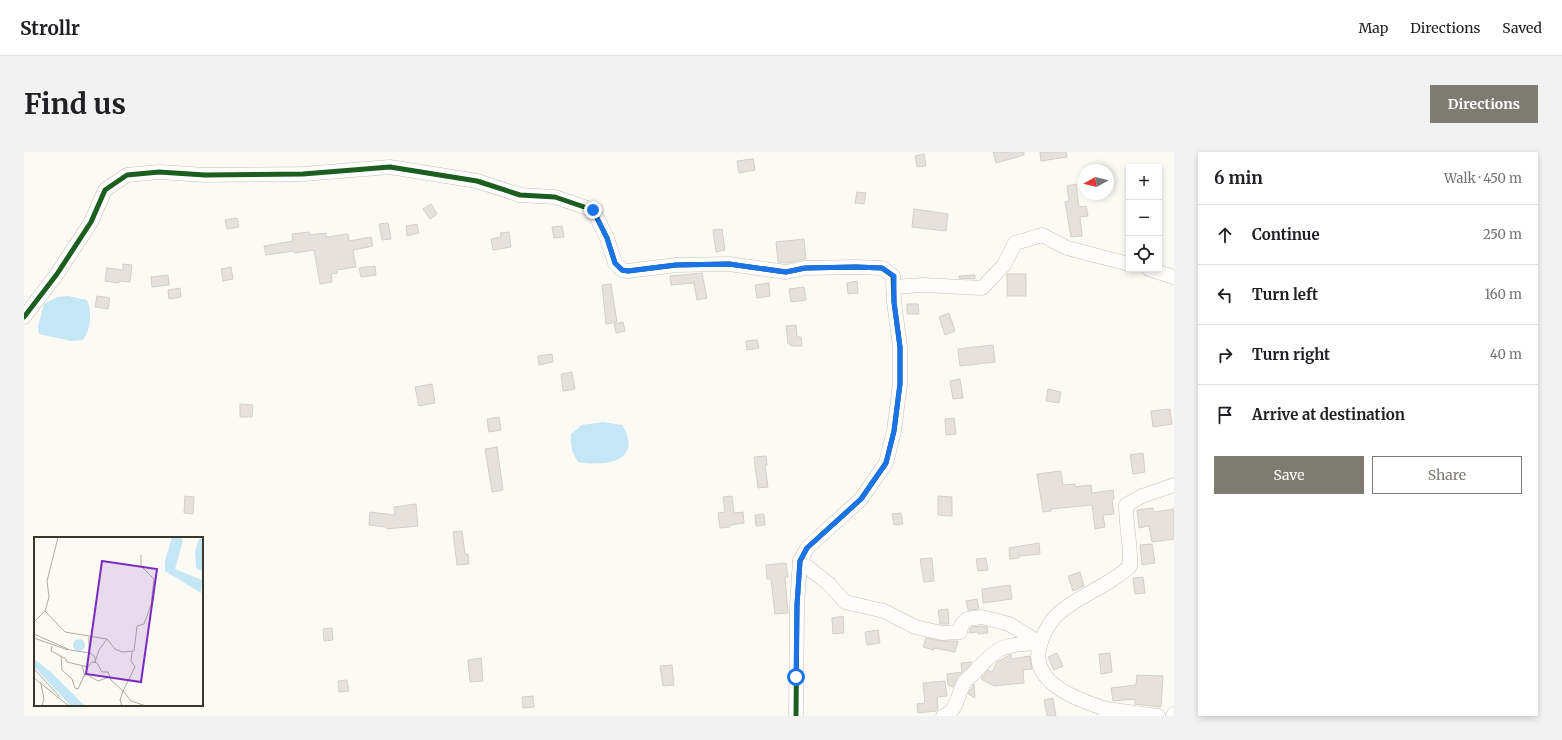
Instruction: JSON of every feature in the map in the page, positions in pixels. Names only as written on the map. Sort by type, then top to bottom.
[{"type":"street","points":[[24,317],[57,274],[91,222],[105,190],[127,175],[159,172],[205,175],[303,174],[390,167],[477,181],[520,195],[555,197],[593,210],[607,238],[615,263],[622,270],[628,271],[676,265],[729,264],[786,272],[805,268],[882,268],[894,276],[894,302],[900,347],[900,384],[894,431],[886,463],[861,499],[807,548],[800,561],[797,605],[796,716]]},
{"type":"street","points":[[893,287],[923,285],[982,288],[1004,265],[1015,243],[1042,235],[1067,248],[1126,263]]},
{"type":"street","points":[[1158,272],[1174,277]]},
{"type":"street","points":[[1158,716],[1106,712],[1087,703],[1065,692],[1045,677],[1038,659],[1040,643],[1048,625],[1060,612],[1114,579],[1130,566],[1131,551],[1126,520],[1126,505],[1142,496],[1174,485]]},
{"type":"street","points":[[800,561],[829,584],[846,602],[884,612],[915,626],[942,633],[960,632],[962,624],[967,619],[982,617],[1009,624],[1040,643]]},
{"type":"street","points":[[943,716],[958,710],[965,681],[994,652],[1013,644],[1040,643]]},
{"type":"water","points":[[68,296],[87,300],[89,304],[89,326],[83,340],[71,341],[39,334],[38,327],[44,304],[57,297]]},
{"type":"water","points":[[603,422],[622,425],[628,437],[628,447],[625,454],[619,459],[610,462],[578,462],[572,448],[571,434],[582,425]]},
{"type":"building","points":[[993,152],[1024,152],[1024,155],[996,163]]},
{"type":"building","points":[[1040,152],[1066,152],[1067,157],[1041,161]]},
{"type":"building","points":[[924,154],[926,166],[917,167],[915,156]]},
{"type":"building","points":[[753,159],[755,170],[739,173],[737,161]]},
{"type":"building","points":[[1076,184],[1079,207],[1086,206],[1088,216],[1080,217],[1082,236],[1071,237],[1065,202],[1069,201],[1067,186]]},
{"type":"building","points":[[857,192],[866,193],[864,204],[855,203]]},
{"type":"building","points":[[431,204],[437,214],[430,219],[423,209]]},
{"type":"building","points":[[914,209],[948,214],[946,231],[912,227]]},
{"type":"building","points":[[237,218],[239,227],[227,229],[225,220]]},
{"type":"building","points":[[388,223],[391,239],[382,240],[379,224]]},
{"type":"building","points":[[417,224],[419,233],[407,236],[406,226]]},
{"type":"building","points":[[562,226],[564,237],[554,238],[552,227]]},
{"type":"building","points":[[722,229],[725,250],[716,252],[713,230]]},
{"type":"building","points":[[309,232],[309,235],[326,233],[326,237],[348,234],[349,241],[371,237],[373,246],[353,250],[356,267],[337,270],[337,273],[331,274],[332,282],[320,284],[314,250],[266,255],[264,246],[293,241],[292,234]]},
{"type":"building","points":[[509,232],[511,247],[493,250],[491,239],[501,237],[500,233]]},
{"type":"building","points":[[804,239],[806,259],[786,263],[778,262],[776,242]]},
{"type":"building","points":[[123,264],[132,265],[130,282],[119,281],[119,283],[105,281],[107,268],[123,270]]},
{"type":"building","points":[[375,266],[376,275],[361,277],[359,268]]},
{"type":"building","points":[[231,267],[233,279],[223,281],[221,269]]},
{"type":"building","points":[[702,273],[707,298],[697,300],[694,283],[671,285],[670,276]]},
{"type":"building","points":[[1007,274],[1026,274],[1026,296],[1007,296]]},
{"type":"building","points":[[168,275],[169,285],[152,287],[151,277]]},
{"type":"building","points":[[975,275],[975,279],[959,278],[959,276]]},
{"type":"building","points":[[857,281],[858,293],[848,294],[847,283]]},
{"type":"building","points":[[769,283],[770,296],[757,298],[755,285]]},
{"type":"building","points":[[611,284],[617,322],[606,324],[602,285]]},
{"type":"building","points":[[804,287],[806,300],[791,302],[789,289]]},
{"type":"building","points":[[180,288],[181,297],[169,299],[168,290]]},
{"type":"building","points":[[97,296],[110,298],[108,309],[95,307]]},
{"type":"building","points":[[907,304],[918,304],[919,314],[907,314]]},
{"type":"building","points":[[949,313],[955,331],[945,335],[939,317]]},
{"type":"building","points":[[623,322],[625,331],[616,333],[614,324]]},
{"type":"building","points":[[796,325],[797,337],[801,337],[802,346],[791,346],[791,344],[788,344],[786,326]]},
{"type":"building","points":[[757,340],[759,348],[747,350],[746,341]]},
{"type":"building","points":[[993,345],[995,362],[960,366],[958,349]]},
{"type":"building","points":[[552,354],[553,362],[539,365],[538,356]]},
{"type":"building","points":[[572,372],[575,389],[563,391],[561,374]]},
{"type":"building","points":[[960,379],[963,398],[953,399],[950,381]]},
{"type":"building","points":[[432,384],[435,403],[419,406],[415,387]]},
{"type":"building","points":[[1048,389],[1061,392],[1059,403],[1046,401]]},
{"type":"building","points":[[240,404],[253,405],[252,417],[240,417]]},
{"type":"building","points":[[1170,409],[1172,424],[1153,427],[1151,411]]},
{"type":"building","points":[[499,417],[501,430],[489,432],[487,419]]},
{"type":"building","points":[[954,418],[956,434],[946,435],[945,419]]},
{"type":"building","points":[[497,447],[503,490],[492,492],[485,449]]},
{"type":"building","points":[[1143,453],[1145,472],[1133,474],[1130,455]]},
{"type":"building","points":[[766,456],[767,465],[765,465],[768,487],[758,488],[754,457]]},
{"type":"building","points":[[1061,471],[1063,485],[1075,484],[1075,487],[1091,485],[1092,493],[1113,490],[1114,499],[1112,500],[1114,514],[1103,515],[1105,527],[1095,529],[1092,505],[1051,509],[1051,511],[1043,512],[1037,474]]},
{"type":"building","points":[[185,496],[194,497],[193,514],[184,513]]},
{"type":"building","points":[[732,496],[734,513],[743,512],[744,523],[720,528],[718,513],[725,512],[723,497]]},
{"type":"building","points":[[938,496],[952,497],[952,516],[938,515]]},
{"type":"building","points":[[416,504],[418,526],[387,529],[386,527],[369,525],[370,512],[395,515],[394,507]]},
{"type":"building","points":[[1153,508],[1154,512],[1174,509],[1174,539],[1152,542],[1149,526],[1139,528],[1137,510]]},
{"type":"building","points":[[901,513],[903,524],[894,525],[892,514]]},
{"type":"building","points":[[764,514],[765,525],[756,526],[755,515]]},
{"type":"building","points":[[462,531],[465,554],[468,554],[469,564],[457,565],[453,532]]},
{"type":"building","points":[[1039,543],[1040,554],[1019,556],[1019,558],[1010,559],[1009,548]]},
{"type":"building","points":[[1152,544],[1155,563],[1142,565],[1140,545]]},
{"type":"building","points":[[932,558],[934,581],[924,582],[920,559]]},
{"type":"building","points":[[986,558],[988,570],[978,571],[976,559]]},
{"type":"building","points":[[786,563],[788,577],[785,577],[788,613],[775,614],[771,579],[767,579],[766,565]]},
{"type":"building","points":[[1080,572],[1084,586],[1073,591],[1068,576]]},
{"type":"building","points":[[1143,577],[1145,593],[1135,594],[1133,578]]},
{"type":"building","points":[[1010,585],[1012,599],[983,603],[982,589]]},
{"type":"building","points":[[977,599],[979,609],[968,610],[966,601]]},
{"type":"building","points":[[948,609],[949,624],[940,624],[938,610]]},
{"type":"building","points":[[843,616],[844,633],[833,634],[832,618]]},
{"type":"building","points":[[971,627],[987,627],[988,633],[969,633]]},
{"type":"building","points":[[332,628],[333,640],[324,641],[323,629]]},
{"type":"building","points":[[878,630],[880,643],[867,645],[865,632]]},
{"type":"building","points":[[926,638],[940,641],[958,641],[955,652],[934,648],[934,650],[923,647]]},
{"type":"building","points":[[1057,653],[1063,666],[1054,670],[1048,657]]},
{"type":"building","points":[[1110,653],[1112,672],[1101,674],[1099,654]]},
{"type":"building","points":[[1011,654],[1011,659],[1030,656],[1032,669],[1023,670],[1024,683],[994,686],[981,679],[988,670],[992,672],[997,662]]},
{"type":"building","points":[[481,658],[483,681],[470,682],[468,660]]},
{"type":"building","points":[[972,662],[968,667],[962,672],[961,663]]},
{"type":"building","points":[[672,665],[674,685],[663,686],[660,666]]},
{"type":"building","points":[[962,672],[957,677],[953,687],[948,685],[947,674]]},
{"type":"building","points":[[1137,675],[1163,676],[1161,707],[1135,704],[1135,699],[1113,701],[1111,688],[1136,685]]},
{"type":"building","points":[[347,680],[349,691],[339,692],[338,681]]},
{"type":"building","points":[[945,681],[947,696],[937,697],[938,709],[936,711],[918,713],[917,704],[925,703],[923,683]]},
{"type":"building","points":[[974,684],[975,698],[968,694]]},
{"type":"building","points":[[533,696],[534,707],[523,708],[522,697]]},
{"type":"building","points":[[1053,698],[1056,716],[1047,716],[1044,700]]},
{"type":"cycle path","points":[[24,317],[57,274],[91,222],[105,190],[127,175],[159,172],[205,175],[303,174],[390,167],[477,181],[520,195],[555,197],[593,210],[607,238],[615,263],[622,270],[628,271],[676,265],[729,264],[786,272],[805,268],[882,268],[893,276],[894,302],[900,347],[900,384],[894,431],[886,463],[861,499],[807,548],[800,561],[797,605],[796,716]]},
{"type":"route","points":[[593,210],[607,238],[615,263],[622,270],[628,271],[676,265],[729,264],[786,272],[805,268],[882,268],[894,276],[894,302],[900,347],[900,384],[894,431],[886,463],[861,499],[807,548],[800,561],[797,605],[796,677]]}]
